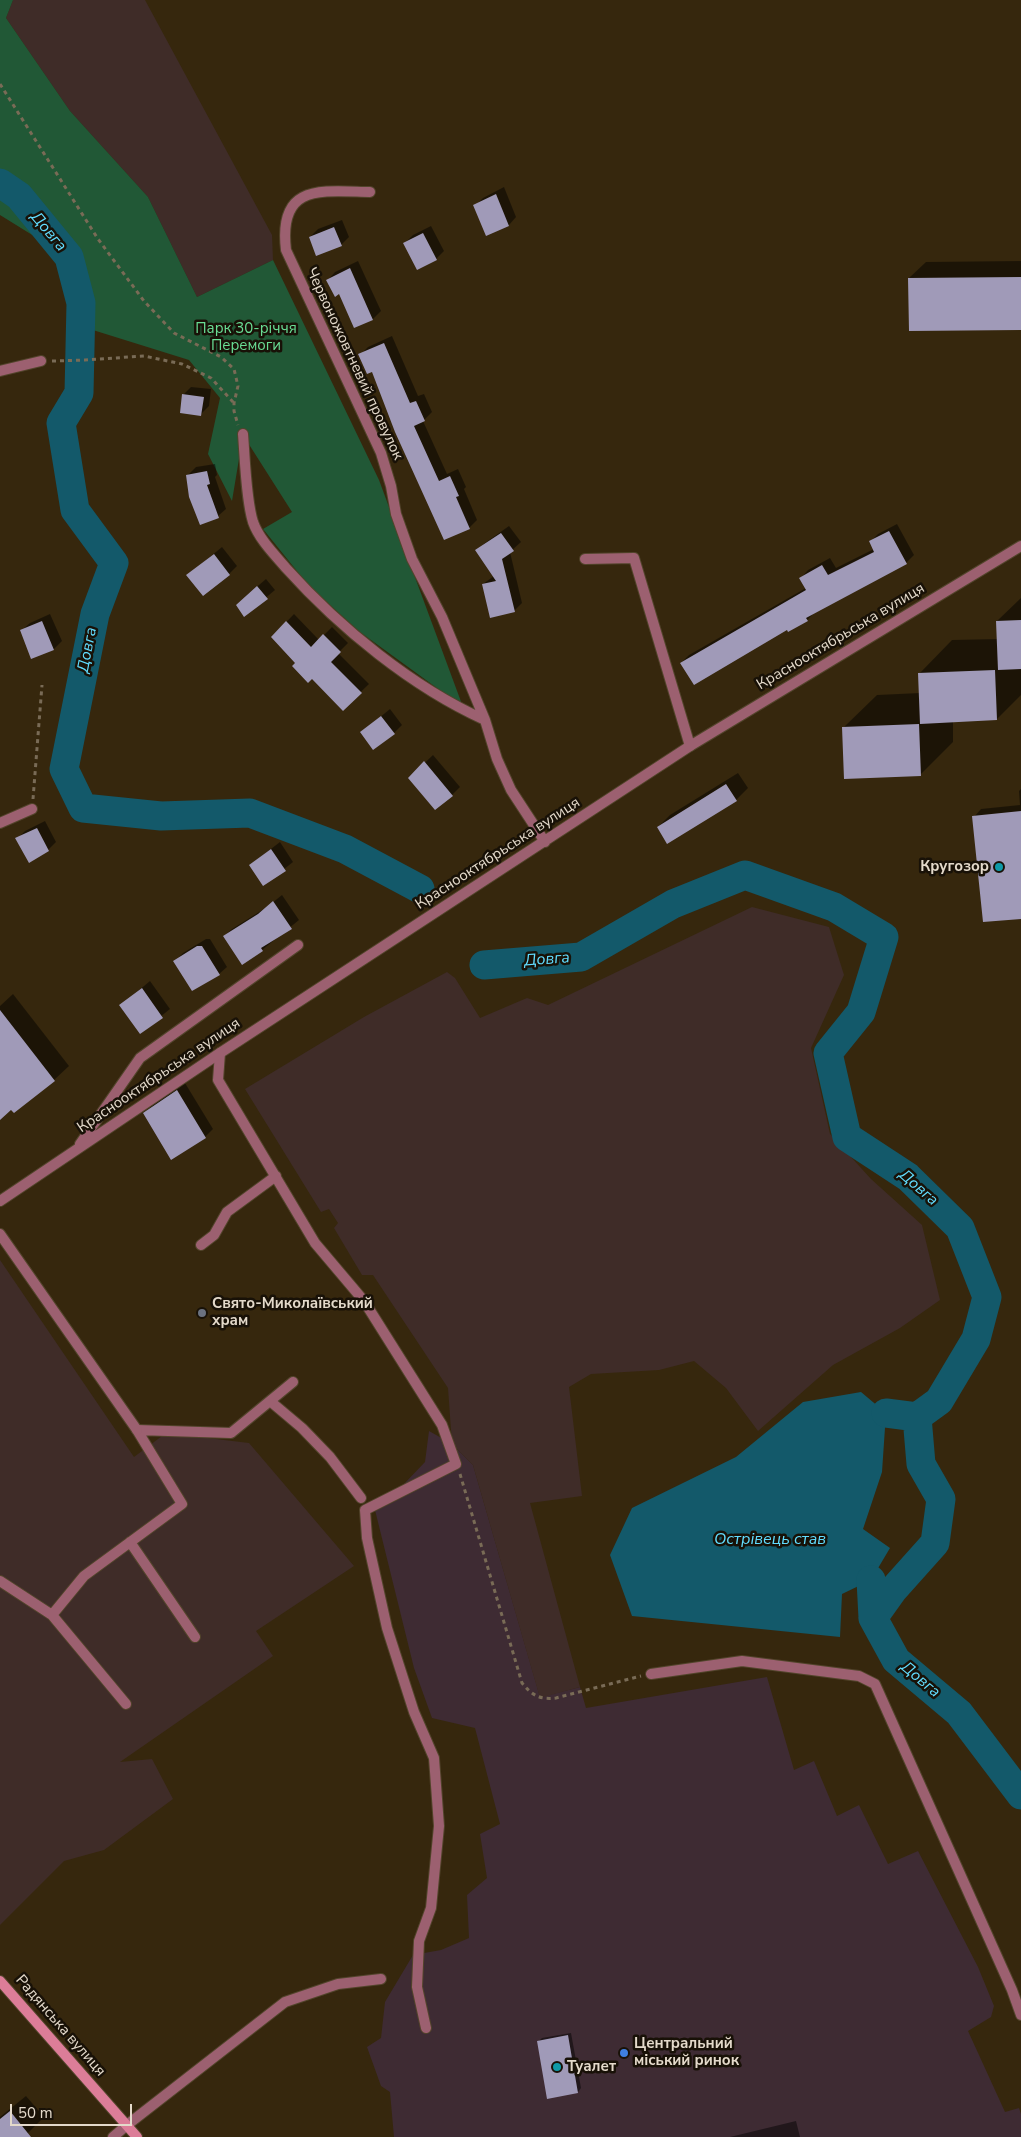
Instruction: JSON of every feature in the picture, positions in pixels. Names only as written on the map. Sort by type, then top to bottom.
[{"type":"street","name":"Червоножовтневий провулок","points":[[370,192],[320,191],[302,197],[289,210],[284,231],[286,250],[380,453],[391,486],[396,514],[412,558],[442,617],[485,720],[497,759],[511,790],[545,842]]},
{"type":"street","points":[[0,371],[41,361]]},
{"type":"street","points":[[242,434],[253,522],[267,546],[313,598],[380,654],[421,686],[457,708],[485,720]]},
{"type":"street","name":"Краснооктябрьська вулиця","points":[[0,1201],[220,1053],[690,746],[1021,546]]},
{"type":"street","points":[[585,559],[634,558],[690,746]]},
{"type":"street","points":[[0,822],[32,810]]},
{"type":"street","points":[[77,1149],[140,1058],[298,945]]},
{"type":"street","points":[[220,1053],[218,1080],[315,1243],[364,1301],[442,1425],[456,1464],[366,1510],[367,1538],[387,1628],[414,1712],[434,1758],[439,1826],[431,1908],[419,1941],[417,1988],[426,2028]]},
{"type":"street","points":[[201,1245],[214,1235],[227,1212],[276,1176]]},
{"type":"street","points":[[0,1234],[136,1430],[182,1504],[84,1576],[52,1615]]},
{"type":"street","points":[[136,1430],[232,1433],[293,1382]]},
{"type":"street","points":[[270,1401],[302,1428],[330,1457],[361,1498]]},
{"type":"street","points":[[130,1542],[194,1637]]},
{"type":"street","points":[[0,1581],[52,1615],[126,1704]]},
{"type":"street","points":[[651,1674],[742,1661],[859,1676],[875,1684],[1012,1990],[1021,2015]]},
{"type":"street","points":[[113,2137],[285,2002],[338,1984],[381,1979]]},
{"type":"street","name":"Радянська вулиця","points":[[0,1981],[137,2137]]},
{"type":"path","points":[[0,84],[98,238],[144,301],[174,333],[221,358],[234,370],[238,386],[234,403],[237,421],[242,434]]},
{"type":"path","points":[[41,361],[76,361],[144,356],[182,364],[210,378],[234,403]]},
{"type":"path","points":[[32,810],[42,685]]},
{"type":"path","points":[[456,1464],[522,1683],[532,1695],[544,1699],[556,1698],[651,1674]]},
{"type":"shaded area","points":[[13,0],[145,0],[272,235],[273,260],[197,297],[148,197],[70,111],[6,18]]},
{"type":"shaded area","points":[[752,907],[829,927],[844,975],[811,1048],[830,1134],[871,1179],[922,1225],[940,1300],[900,1328],[833,1365],[758,1431],[726,1388],[694,1361],[659,1370],[591,1374],[569,1387],[582,1496],[530,1503],[580,1687],[540,1698],[473,1465],[452,1444],[448,1388],[373,1275],[362,1275],[334,1228],[338,1223],[329,1209],[321,1212],[245,1089],[364,1017],[447,972],[455,978],[480,1018],[527,998],[548,1005]]},
{"type":"shaded area","points":[[0,1260],[134,1457],[166,1433],[249,1443],[354,1566],[256,1631],[273,1656],[120,1762],[152,1759],[173,1799],[104,1850],[64,1861],[0,1925]]},
{"type":"shaded area","points":[[429,1431],[452,1444],[473,1465],[540,1697],[580,1687],[586,1708],[767,1677],[794,1770],[814,1761],[837,1816],[859,1805],[888,1864],[918,1851],[978,1967],[994,2006],[991,2017],[968,2031],[1005,2112],[1019,2108],[1021,2114],[1021,2137],[394,2137],[390,2092],[381,2086],[367,2047],[381,2038],[385,2002],[413,1955],[441,1950],[469,1938],[467,1895],[487,1878],[480,1834],[500,1824],[475,1728],[432,1718],[414,1668],[375,1510],[425,1462]]},
{"type":"green space","name":"Парк 30-річчя Перемоги","points":[[0,0],[13,0],[6,18],[70,111],[148,197],[197,297],[273,260],[379,480],[463,707],[360,632],[309,586],[263,529],[292,512],[243,435],[232,501],[208,454],[220,398],[189,360],[80,326],[50,246],[0,215]]},
{"type":"water","name":"Острівець став","points":[[861,1392],[886,1413],[882,1472],[863,1529],[890,1548],[871,1580],[842,1594],[840,1637],[632,1616],[610,1555],[632,1508],[736,1457],[803,1402]]},
{"type":"building","points":[[496,194],[509,226],[486,236],[473,205]]},
{"type":"building","points":[[334,227],[342,246],[316,256],[309,237]]},
{"type":"building","points":[[423,233],[437,260],[417,270],[403,243]]},
{"type":"building","points":[[350,268],[373,320],[354,328],[339,294],[335,297],[326,280]]},
{"type":"building","points":[[1021,277],[1021,330],[909,331],[908,278]]},
{"type":"building","points":[[384,343],[410,403],[416,401],[425,421],[414,426],[439,481],[450,476],[459,496],[456,497],[470,529],[444,540],[395,432],[372,372],[367,374],[358,354]]},
{"type":"building","points":[[182,394],[204,397],[201,416],[180,413]]},
{"type":"building","points":[[207,471],[210,484],[207,485],[219,518],[200,525],[189,497],[186,475]]},
{"type":"building","points":[[889,531],[907,564],[806,618],[808,621],[788,632],[787,630],[694,685],[680,663],[806,590],[799,578],[822,565],[828,575],[874,552],[869,541]]},
{"type":"building","points":[[501,533],[514,551],[502,559],[515,612],[490,618],[482,584],[496,581],[475,550]]},
{"type":"building","points":[[214,554],[230,575],[203,596],[186,575]]},
{"type":"building","points":[[257,586],[268,599],[244,617],[236,605]]},
{"type":"building","points":[[1021,620],[1021,669],[998,670],[996,621]]},
{"type":"building","points":[[42,621],[54,650],[31,659],[20,630]]},
{"type":"building","points":[[286,621],[311,647],[323,634],[341,652],[331,662],[362,693],[343,711],[312,679],[308,683],[292,666],[295,663],[271,637]]},
{"type":"building","points":[[995,670],[997,720],[920,724],[918,673]]},
{"type":"building","points":[[381,716],[395,734],[373,750],[360,732]]},
{"type":"building","points":[[919,724],[921,776],[844,779],[842,727]]},
{"type":"building","points":[[424,761],[453,796],[435,810],[408,778]]},
{"type":"building","points":[[726,784],[737,801],[667,844],[657,827]]},
{"type":"building","name":"Кругозор","points":[[1021,811],[1021,919],[983,922],[972,816]]},
{"type":"building","points":[[37,828],[49,851],[29,863],[15,838]]},
{"type":"building","points":[[271,849],[286,871],[263,886],[249,865]]},
{"type":"building","points":[[273,901],[292,929],[261,948],[263,951],[242,965],[223,936],[258,914]]},
{"type":"building","points":[[197,946],[202,946],[220,975],[192,991],[173,961]]},
{"type":"building","points":[[142,988],[163,1018],[140,1034],[119,1005]]},
{"type":"building","points":[[0,1010],[55,1081],[14,1113],[11,1110],[0,1120]]},
{"type":"building","points":[[177,1090],[206,1138],[171,1160],[143,1113]]},
{"type":"building","name":"Туалет","points":[[568,2035],[578,2093],[547,2099],[537,2041]]},
{"type":"building","points":[[10,2111],[31,2137],[0,2137],[0,2119]]},
{"type":"waterway","name":"Довга","points":[[0,183],[19,196],[69,257],[81,303],[79,393],[61,423],[75,510],[114,563],[95,614],[64,769],[83,808],[161,816],[250,813],[345,849],[420,889]]},
{"type":"waterway","name":"Довга","points":[[484,965],[581,957],[673,904],[745,875],[834,907],[884,937],[861,1012],[828,1053],[847,1137],[908,1177],[960,1228],[987,1297],[976,1339],[939,1401],[917,1417],[921,1464],[941,1499],[935,1543],[893,1590],[873,1618],[896,1660],[959,1713],[1021,1795]]},
{"type":"waterway","points":[[886,1413],[917,1417]]},
{"type":"waterway","points":[[871,1580],[873,1618]]},
{"type":"place","name":"Кругозор","points":[[999,867]]},
{"type":"place","name":"Свято-Миколаївський храм","points":[[202,1313]]},
{"type":"place","name":"Центральний міський ринок","points":[[624,2053]]},
{"type":"place","name":"Туалет","points":[[557,2067]]}]
